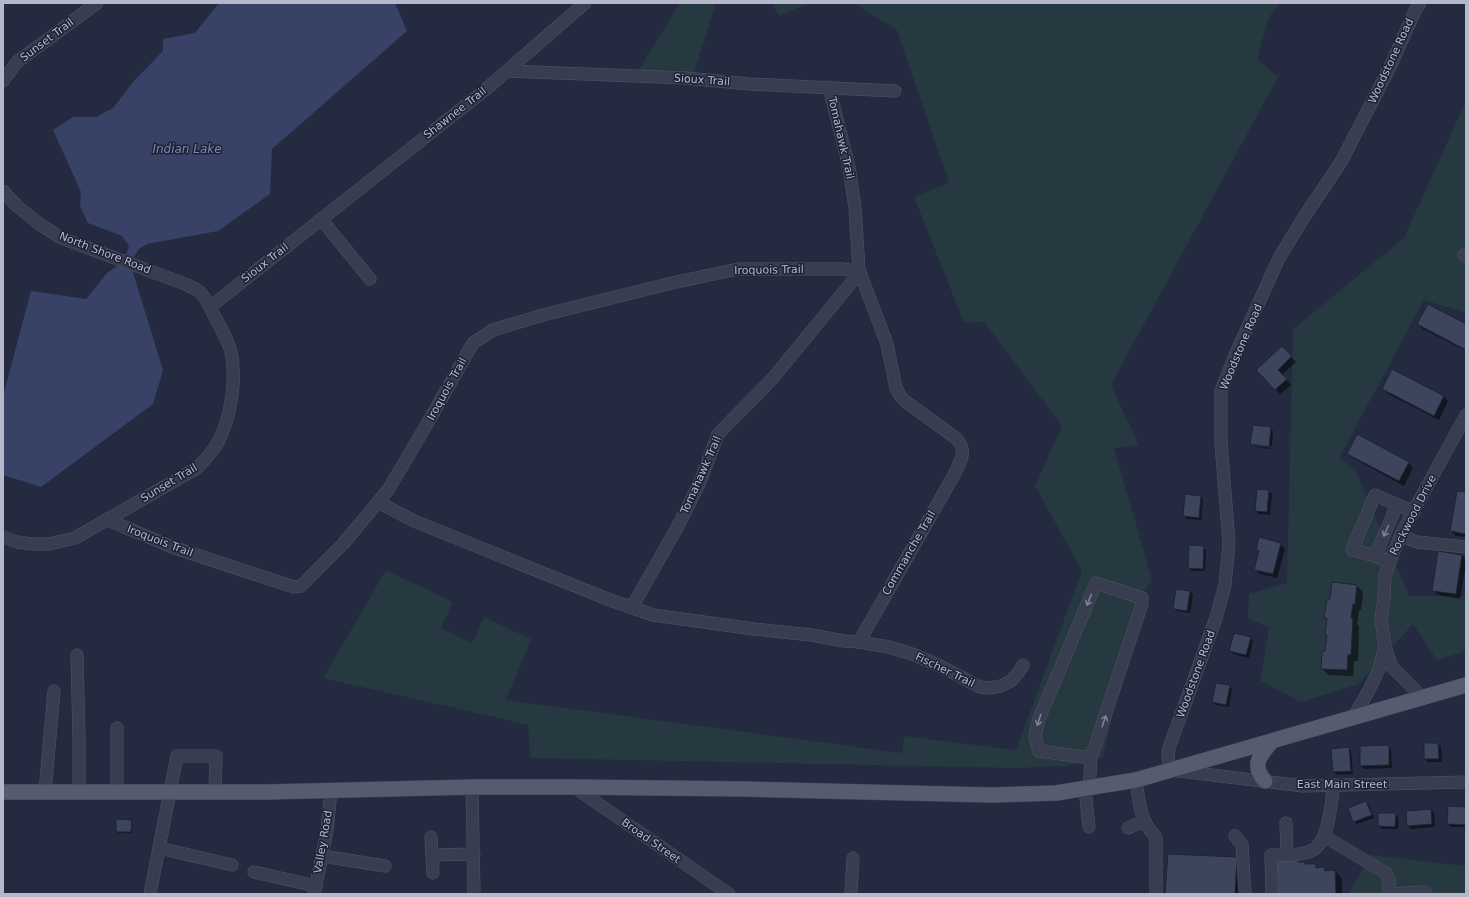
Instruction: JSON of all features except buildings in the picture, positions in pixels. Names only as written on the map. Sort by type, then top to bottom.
[{"type":"main road","points":[[3,793],[170,793],[472,787],[574,787],[745,789],[991,795],[1049,793],[1087,789],[1136,780],[1466,685]]},
{"type":"main road","points":[[1265,781],[1259,774],[1257,765],[1259,758],[1272,741]]},
{"type":"street","name":"Sunset Trail","points":[[3,81],[17,62],[97,3]]},
{"type":"street","name":"Woodstone Road","points":[[1171,770],[1168,758],[1169,748],[1216,618],[1225,585],[1229,543],[1221,443],[1221,392],[1236,353],[1280,258],[1306,214],[1342,162],[1389,69],[1420,3]]},
{"type":"street","name":"Shawnee Trail","points":[[321,219],[508,71],[580,5]]},
{"type":"street","name":"Sioux Trail","points":[[508,71],[685,78],[750,84],[895,91]]},
{"type":"street","name":"Tomahawk Trail","points":[[632,607],[700,482],[718,434],[773,378],[860,272],[850,167],[829,87]]},
{"type":"street","name":"North Shore Road","points":[[3,191],[17,206],[38,223],[61,238],[185,284],[201,292],[210,307]]},
{"type":"street","name":"Sioux Trail","points":[[210,307],[321,219]]},
{"type":"street","points":[[321,219],[370,279]]},
{"type":"street","name":"Iroquois Trail","points":[[108,520],[172,547],[294,587],[301,586],[343,544],[388,490],[428,424],[473,343],[493,330],[558,311],[672,283],[738,269],[843,269],[860,272]]},
{"type":"street","name":"Commanche Trail","points":[[859,642],[954,475],[963,454],[963,449],[957,439],[904,401],[898,393],[887,344],[860,272]]},
{"type":"street","name":"Sunset Trail","points":[[3,537],[16,542],[33,544],[49,544],[76,538],[197,468],[208,456],[218,442],[225,428],[229,412],[233,368],[231,352],[226,337],[210,307]]},
{"type":"street","name":"Rockwood Drive","points":[[1422,697],[1392,667],[1385,646],[1381,619],[1385,576],[1401,536],[1466,415]]},
{"type":"street","points":[[1390,562],[1375,556],[1352,550],[1374,495],[1414,512]]},
{"type":"street","points":[[378,502],[414,521],[653,615],[859,642]]},
{"type":"street","points":[[1375,556],[1397,505]]},
{"type":"street","points":[[1401,536],[1417,542],[1466,547]]},
{"type":"street","points":[[1089,827],[1087,789],[1091,758],[1142,604],[1142,598],[1096,582],[1039,719],[1035,736],[1039,751],[1091,758]]},
{"type":"street","name":"Fischer Trail","points":[[859,642],[889,647],[915,654],[980,687],[990,688],[1001,686],[1011,681],[1023,665]]},
{"type":"street","name":"Rockwood Drive","points":[[1353,718],[1379,669],[1385,646]]},
{"type":"street","points":[[77,655],[79,792]]},
{"type":"street","points":[[45,792],[54,691]]},
{"type":"street","points":[[117,728],[117,792]]},
{"type":"street","points":[[150,894],[177,756],[216,756],[216,792]]},
{"type":"street","name":"East Main Street","points":[[1171,770],[1303,786],[1466,782]]},
{"type":"street","points":[[1136,780],[1139,802],[1144,821],[1149,831],[1156,837],[1156,894]]},
{"type":"street","points":[[1272,894],[1271,855],[1301,854],[1313,850],[1324,836],[1334,785]]},
{"type":"street","points":[[472,787],[474,894]]},
{"type":"street","name":"Broad Street","points":[[574,787],[729,894]]},
{"type":"street","name":"Valley Road","points":[[315,890],[327,831],[331,790]]},
{"type":"street","points":[[1128,828],[1144,821]]},
{"type":"street","points":[[1286,823],[1287,855]]},
{"type":"street","points":[[1235,836],[1242,845],[1245,894]]},
{"type":"street","points":[[1324,836],[1386,873],[1389,879],[1389,894],[1425,892],[1425,894]]},
{"type":"street","points":[[431,837],[433,873]]},
{"type":"street","points":[[159,848],[232,865]]},
{"type":"street","points":[[432,855],[474,854]]},
{"type":"street","points":[[322,856],[385,866]]},
{"type":"street","points":[[851,894],[853,858]]},
{"type":"street","points":[[254,872],[315,890]]},
{"type":"shaded area","points":[[680,3],[716,3],[694,73],[638,71]]},
{"type":"shaded area","points":[[772,3],[809,3],[779,16]]},
{"type":"shaded area","points":[[854,3],[1280,3],[1269,17],[1257,59],[1278,77],[1111,385],[1139,445],[1114,448],[1152,580],[1140,597],[1103,757],[1066,766],[1013,768],[530,758],[528,725],[323,678],[386,570],[453,602],[441,628],[472,643],[484,617],[531,639],[506,700],[902,753],[904,736],[1016,750],[1082,571],[1035,486],[1062,426],[984,322],[964,323],[914,197],[949,183],[897,30]]},
{"type":"shaded area","points":[[1466,101],[1466,313],[1424,300],[1339,458],[1355,469],[1409,596],[1466,596],[1466,651],[1437,660],[1413,624],[1359,684],[1301,702],[1260,681],[1269,628],[1248,618],[1249,594],[1287,583],[1293,329],[1404,238]]},
{"type":"shaded area","points":[[1371,855],[1466,866],[1466,894],[1348,894]]},
{"type":"water","name":"Indian Lake","points":[[219,3],[395,3],[407,31],[272,149],[270,194],[218,231],[147,244],[139,249],[130,263],[163,370],[153,404],[41,487],[3,475],[3,396],[31,291],[86,299],[107,273],[124,261],[129,246],[122,236],[88,223],[80,206],[81,192],[53,130],[73,117],[96,117],[113,108],[133,82],[163,51],[163,39],[195,33]]}]
